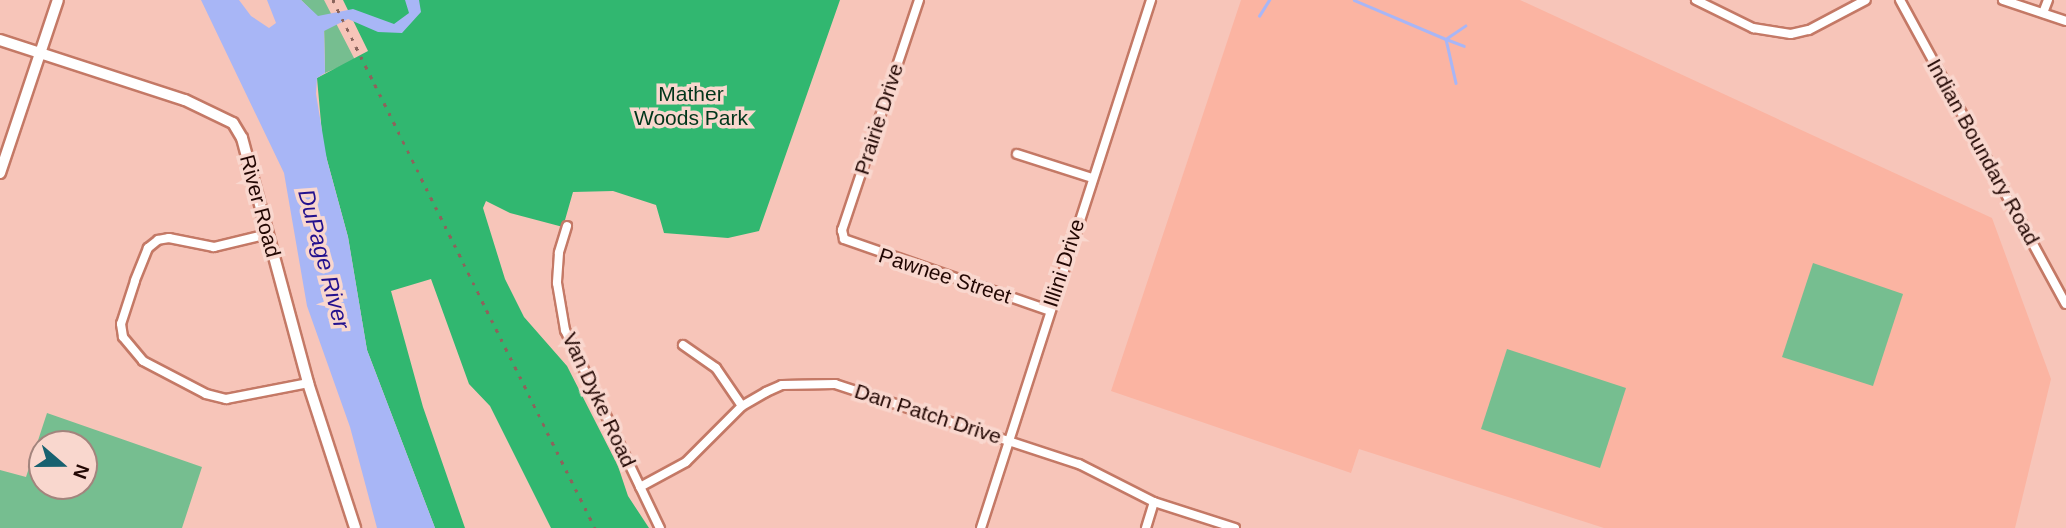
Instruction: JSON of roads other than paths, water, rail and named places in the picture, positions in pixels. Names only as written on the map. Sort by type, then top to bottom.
[{"type":"street","points":[[0,173],[58,0]]},
{"type":"street","name":"Prairie Drive","points":[[844,239],[842,230],[919,0]]},
{"type":"street","name":"Illini Drive","points":[[981,528],[1048,310],[1150,0]]},
{"type":"street","points":[[1696,0],[1753,28],[1791,34],[1809,30],[1866,0]]},
{"type":"street","name":"Indian Boundary Road","points":[[1900,0],[2066,304]]},
{"type":"street","points":[[2003,0],[2066,21]]},
{"type":"street","points":[[2043,13],[2048,0]]},
{"type":"street","name":"River Road","points":[[0,40],[204,107],[233,124],[242,138],[308,383],[355,528]]},
{"type":"street","points":[[1017,154],[1092,178]]},
{"type":"street","name":"Van Dyke Road","points":[[567,226],[559,253],[557,283],[565,330],[660,528]]},
{"type":"street","points":[[268,234],[214,247],[169,238],[158,240],[148,248],[135,281],[121,324],[122,337],[143,361],[216,397],[245,397],[308,383]]},
{"type":"street","name":"Pawnee Street","points":[[844,239],[1048,310]]},
{"type":"street","points":[[683,345],[716,368],[742,406]]},
{"type":"street","name":"Dan Patch Drive","points":[[640,486],[686,462],[742,406],[782,385],[835,384],[1079,464],[1154,502],[1235,528]]},
{"type":"street","points":[[1146,528],[1154,502]]},
{"type":"water","name":"DuPage River","points":[[201,0],[239,0],[251,16],[269,28],[276,23],[267,0],[301,0],[318,16],[353,9],[394,24],[409,13],[405,0],[419,0],[421,12],[402,33],[378,32],[348,19],[324,31],[325,73],[317,78],[316,94],[327,160],[348,237],[367,350],[435,528],[377,528],[350,427],[307,306],[284,173]]},
{"type":"waterway","points":[[1259,16],[1269,0]]},
{"type":"waterway","points":[[1354,0],[1446,39],[1456,83]]},
{"type":"waterway","points":[[1447,38],[1465,26]]},
{"type":"waterway","points":[[1446,39],[1464,46]]},
{"type":"railway","points":[[333,0],[595,528]]},
{"type":"park label","name":"Mather Woods Park","points":[[691,106]]}]
